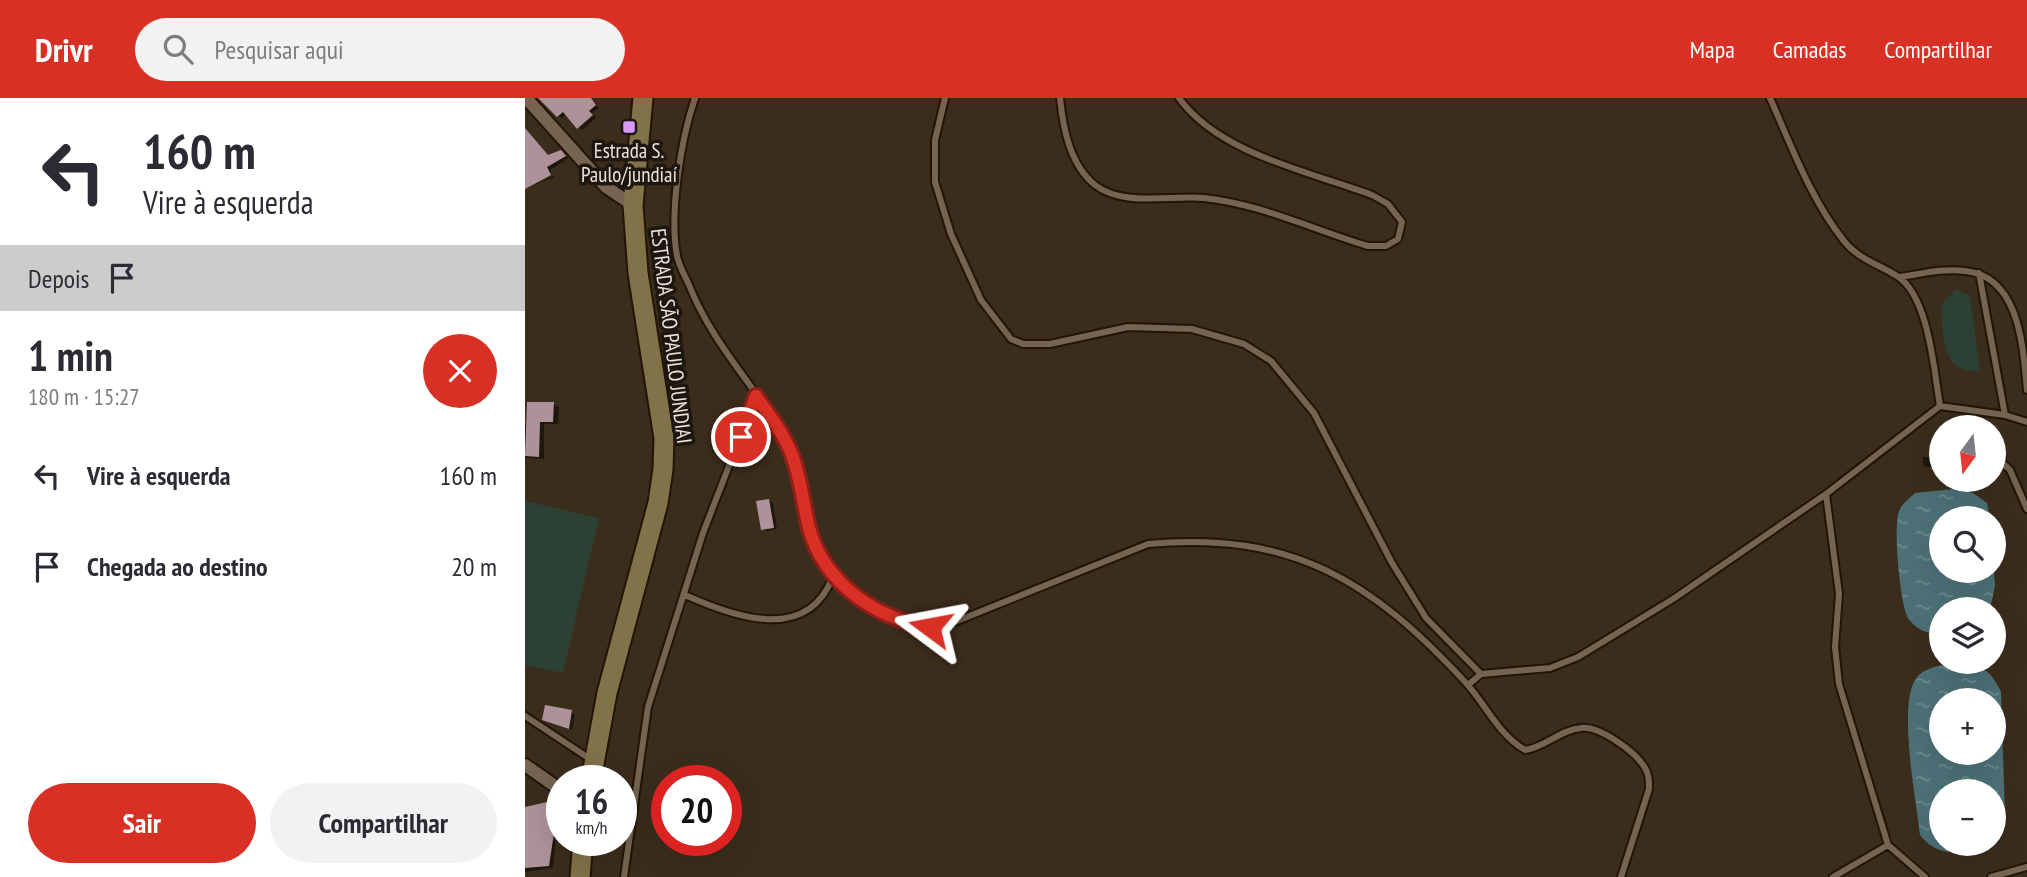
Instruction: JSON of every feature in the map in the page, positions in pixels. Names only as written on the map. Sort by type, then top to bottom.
[{"type":"main road","name":"ESTRADA SÃO PAULO JUNDIAI","points":[[594,765],[607,693],[659,503],[663,469],[664,438],[638,273],[633,205],[643,98]]},
{"type":"main road","points":[[580,877],[582,856]]},
{"type":"street","points":[[526,98],[606,187],[633,205]]},
{"type":"street","points":[[525,765],[546,780]]},
{"type":"lane","points":[[695,98],[675,198],[677,256],[704,322],[785,439],[799,476],[810,530],[820,556],[833,576],[850,593],[889,616],[909,624],[930,627],[952,623],[1148,544],[1179,541],[1236,544],[1294,555],[1346,578],[1415,632],[1468,685],[1501,730],[1525,750],[1537,748],[1562,734],[1582,728],[1596,730],[1638,758],[1649,776],[1649,789],[1621,877]]},
{"type":"lane","points":[[945,98],[935,140],[935,182],[951,234],[981,300],[1011,339],[1023,345],[1050,344],[1128,327],[1192,329],[1244,344],[1271,361],[1314,413],[1392,563],[1426,618],[1481,674]]},
{"type":"lane","points":[[1060,98],[1062,118],[1076,162],[1094,184],[1108,192],[1133,197],[1186,197],[1232,202],[1368,246],[1386,246],[1398,239],[1402,222],[1388,204],[1372,195],[1276,162],[1227,138],[1195,118],[1179,98]]},
{"type":"lane","points":[[1770,98],[1827,217],[1845,243],[1863,259],[1900,277],[1917,303],[1924,323],[1940,405]]},
{"type":"lane","points":[[1900,277],[1943,271],[1979,273],[1993,282],[2006,296],[2014,313],[2023,350],[2027,390]]},
{"type":"lane","points":[[1468,685],[1481,674],[1550,668],[1578,657],[1673,599],[1826,494],[1940,405],[2005,415],[1979,273]]},
{"type":"lane","points":[[624,877],[648,706],[718,491],[756,396]]},
{"type":"lane","points":[[2006,415],[2027,422]]},
{"type":"lane","points":[[2006,466],[2027,509]]},
{"type":"lane","points":[[1826,494],[1839,594],[1835,647],[1839,684],[1888,845],[1925,877]]},
{"type":"lane","points":[[685,595],[747,617],[785,618],[811,609],[821,599],[833,576]]},
{"type":"lane","points":[[525,716],[586,765]]},
{"type":"lane","points":[[1833,877],[1888,845]]},
{"type":"lane","points":[[1991,877],[2027,869]]},
{"type":"lane","points":[[2023,877],[2027,869]]},
{"type":"green space","points":[[1956,289],[1970,296],[1980,371],[1967,371],[1957,366],[1951,360],[1944,340],[1941,305]]},
{"type":"green space","points":[[525,501],[599,518],[563,673],[525,665]]},
{"type":"water","points":[[1968,492],[1988,506],[1929,506],[1929,583],[1995,583],[1995,586],[1993,597],[1929,597],[1929,632],[1914,625],[1908,618],[1902,597],[1898,563],[1898,517],[1901,507],[1915,493]]},
{"type":"water","points":[[1929,670],[1929,674],[1990,674],[1995,680],[1999,688],[1929,688],[1929,765],[2003,765],[2004,779],[1929,779],[1929,844],[1920,835],[1908,727],[1912,687]]},
{"type":"building","points":[[538,98],[591,98],[596,105],[589,111],[593,115],[577,129],[563,112],[557,117]]},
{"type":"building","points":[[525,128],[548,155],[561,150],[566,156],[547,167],[551,175],[525,189]]},
{"type":"building","points":[[527,402],[554,402],[553,422],[540,422],[539,457],[525,456]]},
{"type":"building","points":[[769,499],[774,528],[761,530],[756,501]]},
{"type":"building","points":[[545,705],[572,710],[569,729],[542,720]]},
{"type":"building","points":[[546,802],[546,856],[550,856],[549,866],[525,868],[525,807]]},
{"type":"place","name":"Estrada S. Paulo/jundiaí","points":[[629,127]]},
{"type":"route","points":[[741,437],[756,396],[785,439],[799,476],[810,530],[820,556],[833,576],[850,593],[889,616],[909,624],[930,627]]}]
